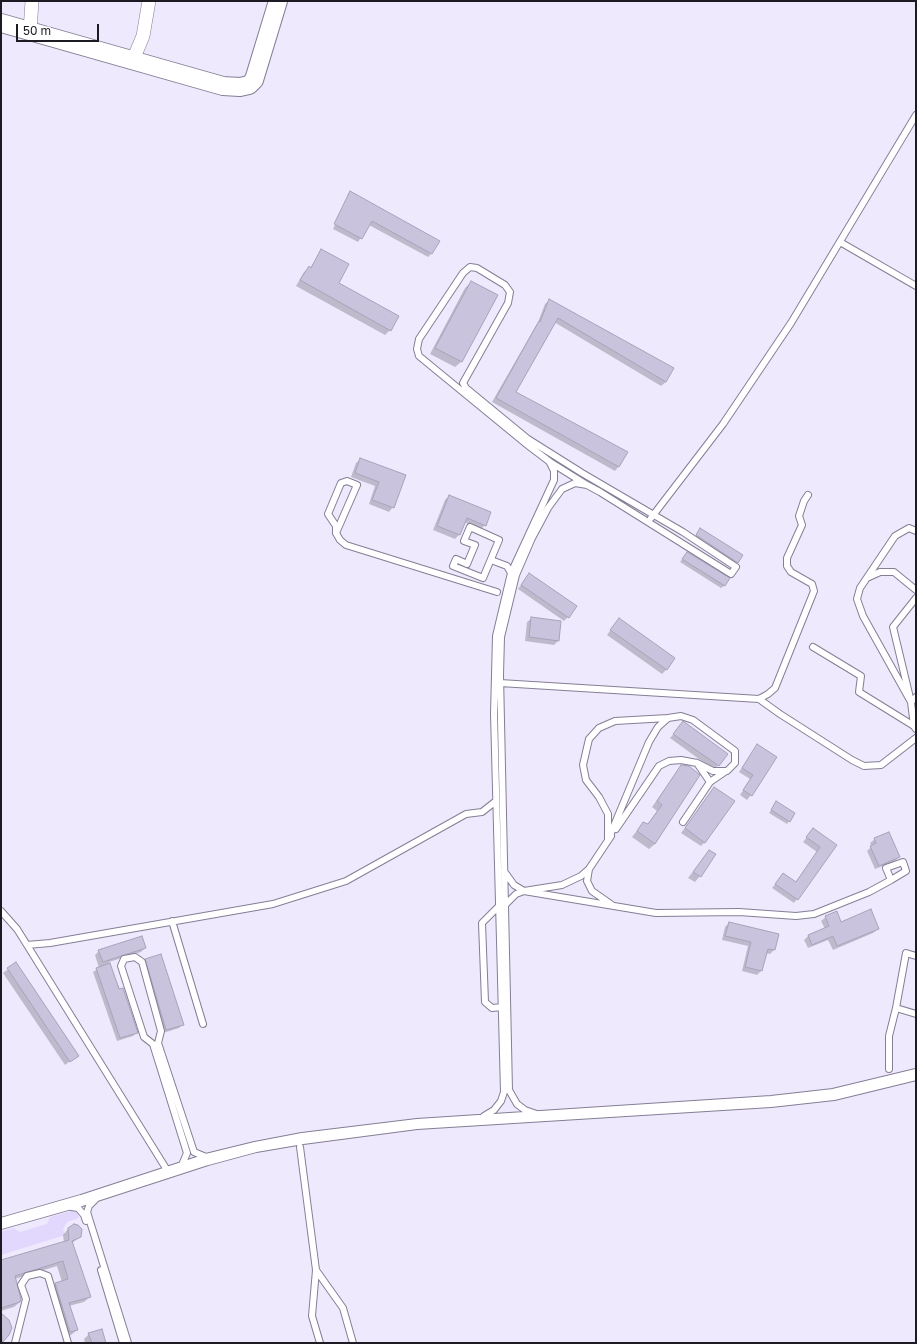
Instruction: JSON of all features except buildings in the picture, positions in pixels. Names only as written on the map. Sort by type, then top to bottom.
[{"type":"street","points":[[30,31],[32,1]]},
{"type":"street","points":[[133,60],[143,36],[149,1]]},
{"type":"street","points":[[1,23],[223,86],[240,88],[249,85],[254,80],[259,69],[278,1]]},
{"type":"lane","points":[[650,518],[727,418],[791,323],[916,116]]},
{"type":"lane","points":[[840,242],[916,286]]},
{"type":"lane","points":[[650,518],[528,439],[466,388],[463,383],[508,303],[510,292],[505,285],[477,268],[470,267],[464,273],[419,339],[416,349],[419,356],[550,462],[587,485],[650,518],[683,532],[736,568],[731,574],[650,518]]},
{"type":"lane","points":[[548,1118],[525,1110],[516,1104],[510,1090],[507,1000],[496,801],[494,675],[496,636],[506,590],[515,563],[554,480],[554,471],[550,462]]},
{"type":"lane","points":[[336,533],[356,485],[347,480],[341,483],[328,514],[336,526],[336,533],[340,540],[346,545],[497,592],[506,590]]},
{"type":"lane","points":[[476,1123],[482,1117],[494,1110],[501,1101],[504,1092],[502,906],[504,870],[500,683],[502,630],[516,575],[532,538],[548,508],[562,489],[575,483],[587,485]]},
{"type":"lane","points":[[759,699],[775,688],[814,591],[812,584],[791,572],[787,566],[787,558],[802,525],[800,516],[804,501],[808,495]]},
{"type":"lane","points":[[470,527],[499,540],[491,560],[483,578],[453,566],[456,559],[467,564],[475,545],[464,541],[470,527]]},
{"type":"lane","points":[[911,702],[863,616],[857,599],[860,588],[896,536],[909,528],[916,531]]},
{"type":"lane","points":[[491,560],[507,566],[511,573]]},
{"type":"lane","points":[[507,566],[515,563]]},
{"type":"lane","points":[[868,578],[880,572],[894,572],[916,590]]},
{"type":"lane","points":[[497,592],[504,602]]},
{"type":"lane","points":[[915,727],[911,702],[893,627],[916,598]]},
{"type":"lane","points":[[813,647],[861,676],[859,692],[915,727]]},
{"type":"lane","points":[[500,683],[759,699],[786,718],[864,766],[881,765],[916,738]]},
{"type":"lane","points":[[911,702],[916,696]]},
{"type":"lane","points":[[608,840],[608,814],[599,797],[586,780],[583,765],[589,739],[599,728],[615,722],[681,716],[693,720],[735,751],[735,762],[727,771],[710,782],[683,822]]},
{"type":"lane","points":[[608,840],[649,742],[658,727],[668,718]]},
{"type":"lane","points":[[507,1000],[502,1007],[492,1008],[485,1002],[482,923],[516,894],[524,891],[562,885],[580,876],[589,869],[659,766],[669,762],[681,760],[697,763],[713,771],[727,771]]},
{"type":"lane","points":[[697,763],[710,782]]},
{"type":"lane","points":[[27,945],[50,943],[273,904],[346,881],[466,814],[482,812],[496,801]]},
{"type":"lane","points":[[589,869],[587,881],[592,891],[613,906]]},
{"type":"lane","points":[[504,870],[514,885],[524,891],[656,913],[739,912],[796,916],[814,914],[869,892],[891,880]]},
{"type":"lane","points":[[1,911],[17,929],[167,1170]]},
{"type":"lane","points":[[172,922],[203,1024]]},
{"type":"lane","points":[[881,1080],[889,1069],[889,1036],[896,1008],[906,953],[916,956]]},
{"type":"lane","points":[[182,1165],[187,1153],[153,1044],[144,1037],[121,966],[124,959],[134,957],[142,962],[161,1031],[158,1043],[194,1152],[206,1157]]},
{"type":"lane","points":[[896,1008],[916,1014]]},
{"type":"lane","points":[[889,1069],[897,1076]]},
{"type":"lane","points":[[1,1221],[81,1198],[206,1157],[255,1145],[302,1136],[417,1122],[771,1099],[833,1092],[916,1072]]},
{"type":"lane","points":[[1,1226],[97,1198],[208,1162],[256,1149],[290,1143],[417,1126],[771,1104],[826,1098],[916,1077]]},
{"type":"lane","points":[[305,1141],[300,1147],[316,1270],[312,1316],[320,1343]]},
{"type":"lane","points":[[290,1143],[300,1147]]},
{"type":"lane","points":[[97,1198],[89,1206],[87,1212],[128,1343]]},
{"type":"lane","points":[[70,1206],[78,1208],[84,1215],[123,1343]]},
{"type":"lane","points":[[316,1270],[343,1308],[353,1343]]},
{"type":"lane","points":[[15,1343],[26,1299],[21,1285],[26,1276],[40,1273],[48,1276],[68,1343]]},
{"type":"shaded area","points":[[72,1211],[77,1213],[79,1218],[67,1222],[63,1229],[65,1235],[1,1255],[1,1232],[13,1228],[20,1232],[47,1224],[50,1217]]}]
